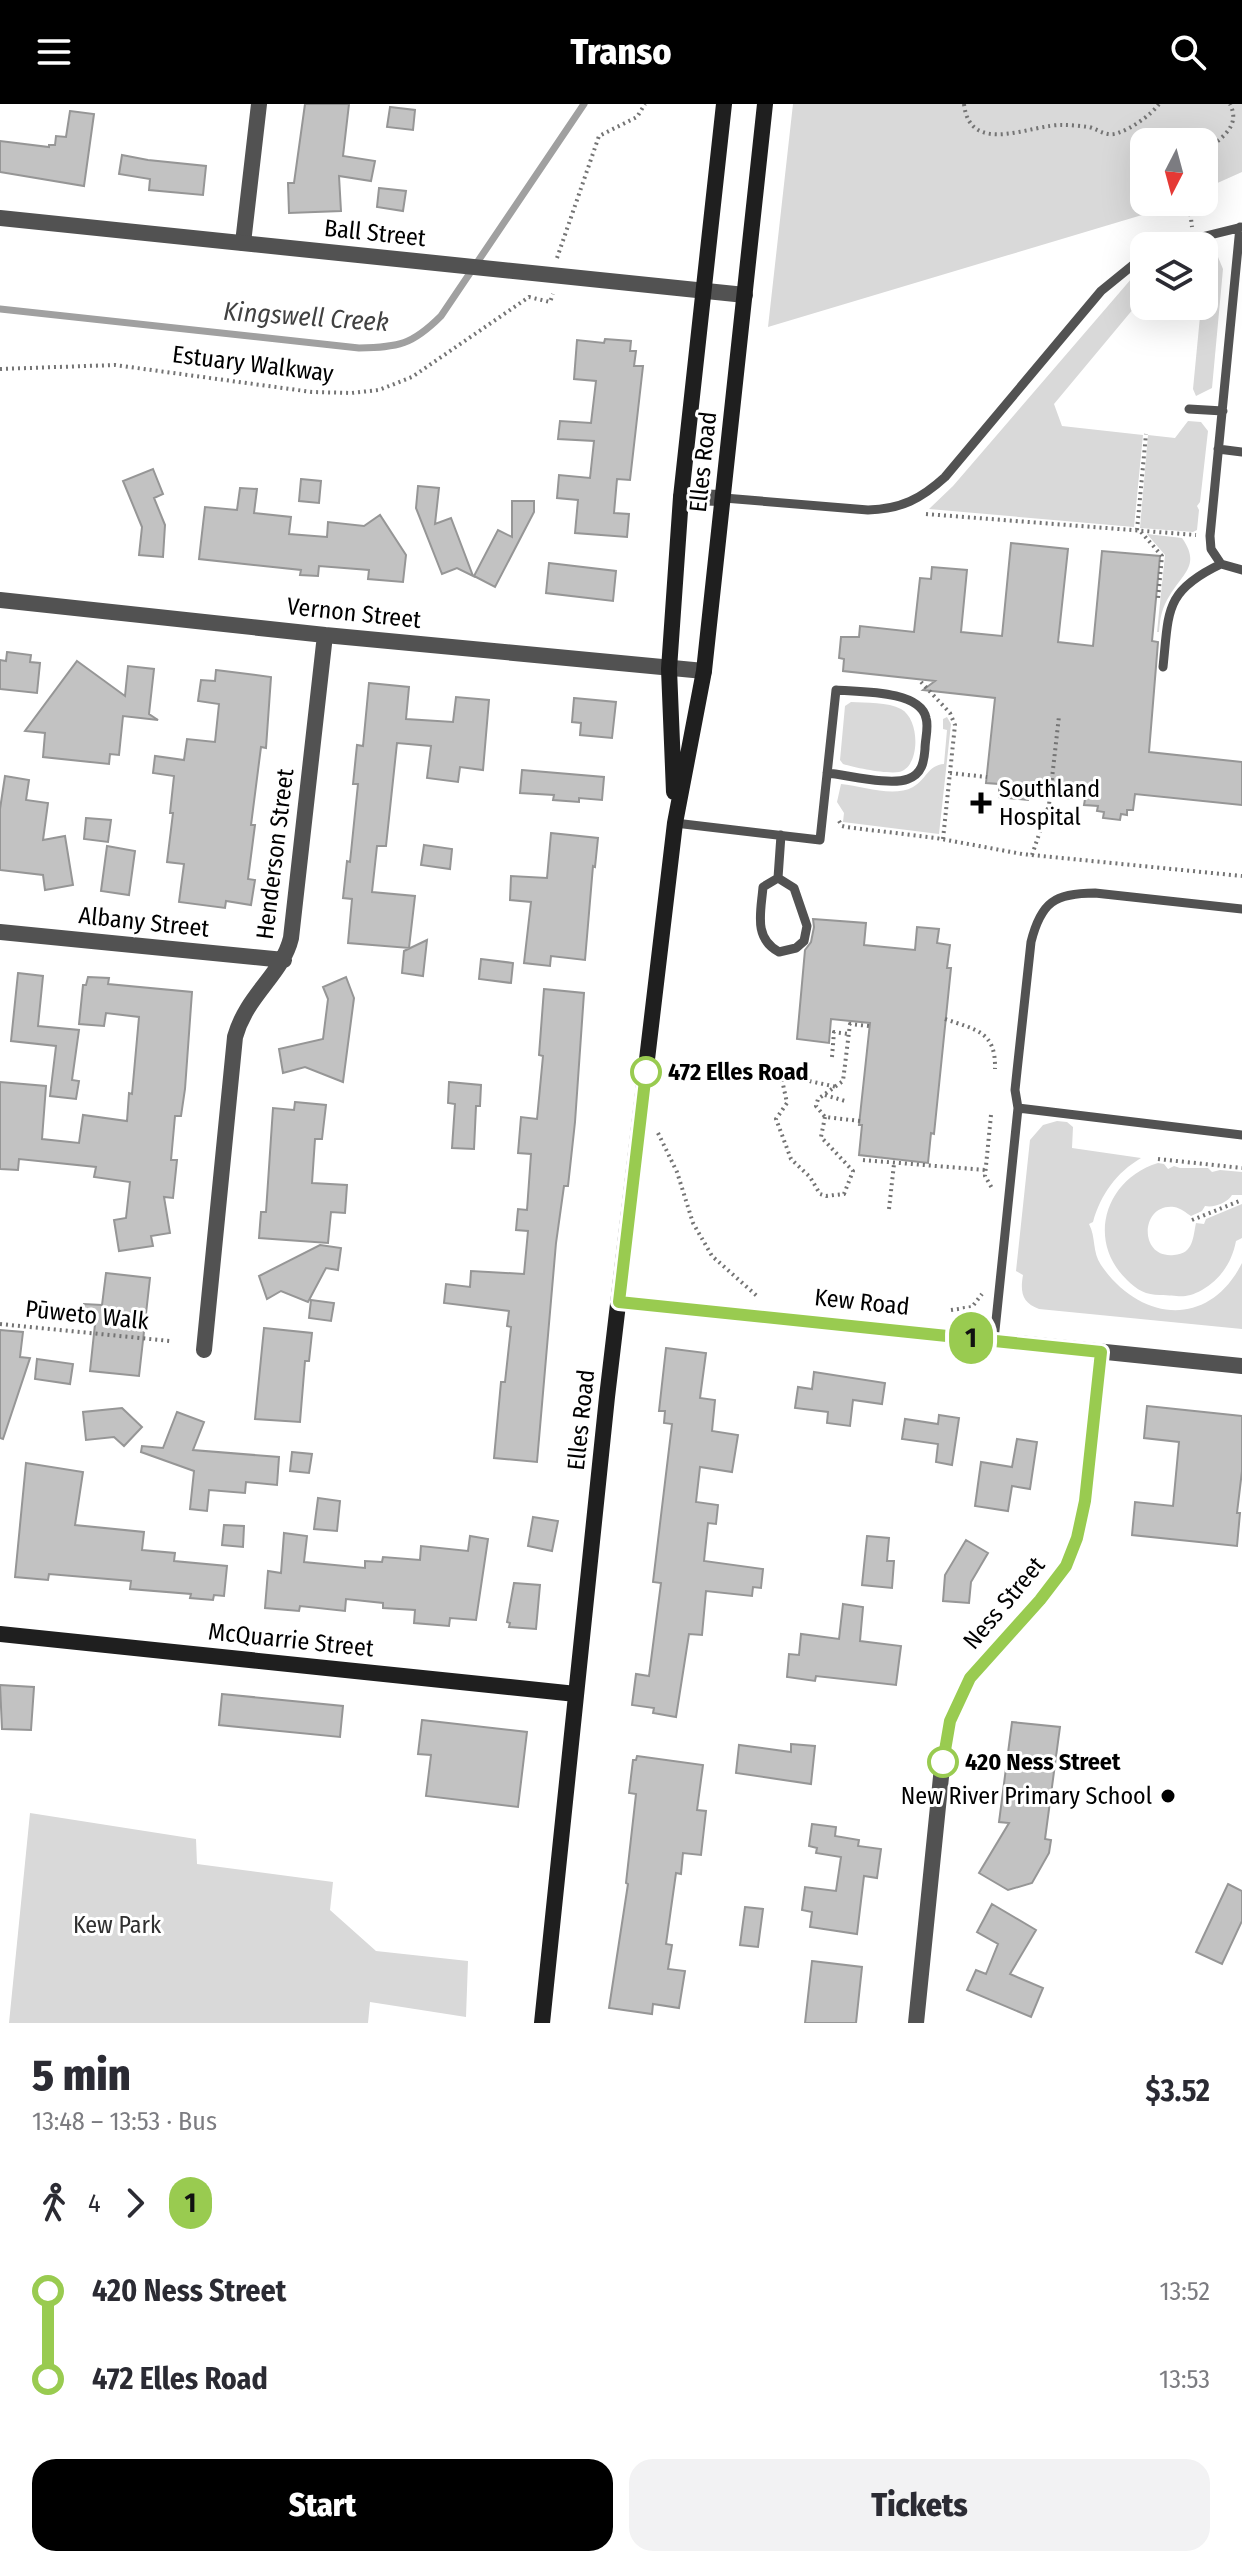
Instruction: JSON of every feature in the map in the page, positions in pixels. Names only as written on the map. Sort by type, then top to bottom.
[{"type":"main road","name":"Elles Road","points":[[675,823],[669,669],[681,497],[706,291],[724,104]]},
{"type":"main road","name":"Elles Road","points":[[542,2023],[642,1103],[675,823],[704,671],[765,104]]},
{"type":"main road","name":"McQuarrie Street","points":[[0,1634],[576,1694]]},
{"type":"street","points":[[243,243],[259,104]]},
{"type":"street","name":"Ball Street","points":[[0,218],[745,295]]},
{"type":"street","points":[[681,497],[724,498]]},
{"type":"street","name":"Vernon Street","points":[[0,600],[704,671]]},
{"type":"street","name":"Henderson Street","points":[[204,1350],[235,1037],[249,1004],[284,960],[291,938],[325,635]]},
{"type":"street","name":"Albany Street","points":[[0,932],[284,960]]},
{"type":"street","name":"Kew Road","points":[[619,1302],[1242,1366]]},
{"type":"street","name":"Ness Street","points":[[916,2023],[942,1767],[950,1721],[970,1678],[1066,1566],[1077,1538],[1085,1501],[1101,1352]]},
{"type":"lane","points":[[1218,232],[1241,227],[1210,536],[1211,549],[1221,564]]},
{"type":"lane","points":[[724,498],[868,510],[911,503],[945,477],[1101,291],[1130,267]]},
{"type":"lane","points":[[1230,340],[1242,341]]},
{"type":"lane","points":[[1189,409],[1223,411]]},
{"type":"lane","points":[[1218,449],[1242,452]]},
{"type":"lane","points":[[1163,667],[1167,614],[1179,593],[1196,575],[1221,564],[1242,570]]},
{"type":"lane","points":[[675,823],[820,840],[827,773],[836,690],[901,696],[923,710],[927,719],[924,761],[918,773],[896,782],[827,773]]},
{"type":"lane","points":[[778,878],[781,835]]},
{"type":"lane","points":[[778,878],[794,888],[807,926],[804,941],[796,948],[779,952],[769,947],[762,938],[760,927],[763,887],[778,878]]},
{"type":"lane","points":[[994,1340],[1018,1108],[1015,1090],[1031,942],[1036,922],[1056,898],[1073,893],[1242,909]]},
{"type":"lane","points":[[1018,1108],[1242,1135]]},
{"type":"path","points":[[564,235],[599,136],[637,117],[645,104]]},
{"type":"path","points":[[964,104],[966,119],[978,131],[1017,134],[1060,124],[1091,128],[1105,135],[1118,133],[1135,124],[1159,104]]},
{"type":"path","points":[[1218,143],[1232,125],[1234,111],[1230,104]]},
{"type":"path","name":"Estuary Walkway","points":[[0,369],[115,365],[312,392],[379,390],[412,377],[525,301]]},
{"type":"path","points":[[1146,434],[1138,530],[1162,556],[1156,613]]},
{"type":"path","points":[[926,514],[1210,536]]},
{"type":"path","points":[[921,682],[954,720],[943,839]]},
{"type":"path","points":[[1032,855],[1049,805],[1059,716]]},
{"type":"path","points":[[950,773],[987,777]]},
{"type":"path","points":[[1044,782],[1085,798]]},
{"type":"path","points":[[840,812],[839,824],[842,826],[1032,855],[1242,876]]},
{"type":"path","points":[[945,1019],[987,1036],[995,1050],[995,1069]]},
{"type":"path","points":[[860,1121],[825,1117],[816,1106],[818,1099],[837,1087],[844,1078],[850,1024],[869,1026]]},
{"type":"path","points":[[832,1057],[834,1032],[849,1034]]},
{"type":"path","points":[[825,1117],[821,1137],[853,1171],[844,1194],[820,1194],[810,1177],[791,1159],[776,1117],[787,1103],[781,1075],[837,1087]]},
{"type":"path","points":[[825,1095],[845,1101]]},
{"type":"path","points":[[642,1103],[677,1172],[693,1223],[712,1256],[752,1292]]},
{"type":"path","points":[[991,1115],[985,1176],[993,1191]]},
{"type":"path","points":[[1158,1159],[1242,1168]]},
{"type":"path","points":[[863,1160],[985,1170]]},
{"type":"path","points":[[889,1209],[894,1164]]},
{"type":"path","points":[[1192,1220],[1242,1200]]},
{"type":"path","points":[[951,1310],[972,1307],[983,1292]]},
{"type":"path","name":"Pūweto Walk","points":[[0,1324],[170,1341]]},
{"type":"green space","points":[[793,104],[1242,104],[1242,172],[1218,183],[1218,128],[1130,128],[1130,216],[1139,216],[768,327]]},
{"type":"green space","points":[[1218,257],[1223,269],[1212,388],[1196,396],[1193,389],[1200,320],[1218,320]]},
{"type":"green space","points":[[1130,280],[1130,313],[1054,404],[1062,426],[1143,435],[1134,527],[929,509],[953,486]]},
{"type":"green space","points":[[1188,421],[1201,422],[1208,431],[1197,506],[1197,530],[1140,528],[1148,435],[1175,438]]},
{"type":"green space","points":[[1147,534],[1182,538],[1190,555],[1188,568],[1165,604],[1159,632],[1165,555]]},
{"type":"green space","points":[[851,702],[890,705],[908,715],[915,733],[915,743],[911,762],[906,769],[887,772],[843,764],[840,760],[845,706]]},
{"type":"green space","points":[[947,717],[951,724],[939,834],[843,822],[844,813],[837,802],[841,784],[887,791],[905,790],[917,784],[934,767],[944,764],[947,730],[943,729],[943,719]]},
{"type":"green space","points":[[1067,1122],[1073,1127],[1072,1148],[1141,1158],[1124,1170],[1111,1185],[1100,1202],[1093,1222],[1089,1224],[1098,1260],[1117,1284],[1154,1307],[1174,1310],[1193,1308],[1212,1299],[1228,1284],[1242,1263],[1242,1329],[1039,1309],[1026,1300],[1022,1292],[1023,1275],[1016,1271],[1030,1140],[1043,1125]]},
{"type":"green space","points":[[1158,1163],[1168,1169],[1174,1166],[1208,1168],[1212,1172],[1242,1172],[1242,1195],[1232,1195],[1220,1204],[1205,1206],[1191,1216],[1174,1207],[1163,1208],[1150,1221],[1149,1241],[1154,1249],[1162,1254],[1181,1254],[1191,1244],[1196,1223],[1204,1224],[1206,1219],[1242,1204],[1242,1238],[1236,1241],[1228,1263],[1215,1281],[1190,1295],[1155,1295],[1138,1289],[1114,1264],[1107,1248],[1107,1213],[1114,1197],[1140,1171]]},
{"type":"green space","name":"Kew Park","points":[[30,1813],[196,1839],[197,1864],[333,1882],[330,1910],[376,1951],[468,1961],[466,2017],[370,2002],[368,2023],[9,2023]]},
{"type":"building","points":[[305,104],[349,104],[343,156],[375,161],[371,181],[339,176],[341,211],[289,213],[288,183],[294,183]]},
{"type":"building","points":[[390,107],[415,110],[413,130],[387,127]]},
{"type":"building","points":[[70,111],[94,114],[84,186],[0,172],[0,141],[49,147],[55,145],[56,136],[66,137]]},
{"type":"building","points":[[122,155],[206,166],[203,195],[149,190],[150,179],[119,174]]},
{"type":"building","points":[[379,188],[406,191],[403,211],[377,207]]},
{"type":"building","points":[[605,339],[631,341],[630,351],[636,351],[634,366],[643,366],[630,480],[617,479],[614,513],[629,514],[627,537],[575,533],[578,500],[557,498],[559,475],[590,478],[594,441],[558,439],[560,421],[591,423],[596,381],[574,379],[577,340],[604,343]]},
{"type":"building","points":[[153,469],[163,494],[154,498],[165,525],[163,557],[139,555],[142,527],[123,481]]},
{"type":"building","points":[[301,479],[321,481],[319,503],[299,501]]},
{"type":"building","points":[[418,486],[439,488],[435,524],[451,518],[473,576],[457,568],[442,574],[416,508]]},
{"type":"building","points":[[240,488],[257,489],[254,513],[291,517],[289,534],[327,537],[328,522],[364,526],[380,515],[406,555],[403,582],[368,579],[369,570],[319,566],[318,576],[300,575],[301,570],[199,559],[205,507],[237,510]]},
{"type":"building","points":[[512,501],[534,501],[534,512],[495,587],[474,576],[498,530],[512,537]]},
{"type":"building","points":[[1011,543],[1068,549],[1058,642],[1093,646],[1102,551],[1160,556],[1152,641],[1158,642],[1149,752],[1242,762],[1242,805],[1135,794],[1133,810],[1127,810],[1127,815],[1121,814],[1120,820],[1103,818],[1104,812],[1097,811],[1098,806],[1084,805],[1086,793],[1078,792],[1079,786],[1044,782],[1043,788],[1031,787],[1028,800],[999,797],[999,784],[986,783],[995,698],[923,690],[935,681],[843,671],[844,659],[839,658],[841,637],[859,637],[860,626],[914,632],[920,578],[931,579],[932,567],[967,570],[961,632],[1002,636]]},
{"type":"building","points":[[549,563],[616,571],[613,601],[546,593]]},
{"type":"building","points":[[7,652],[31,655],[30,662],[40,663],[37,693],[0,689],[0,660],[6,661]]},
{"type":"building","points":[[77,661],[125,696],[128,666],[154,669],[149,714],[158,720],[123,716],[119,755],[110,754],[109,764],[43,757],[45,733],[25,731]]},
{"type":"building","points":[[216,670],[271,677],[266,748],[261,747],[251,825],[255,825],[248,879],[255,880],[251,905],[226,901],[225,908],[179,902],[184,864],[167,862],[174,776],[153,773],[155,756],[184,760],[187,739],[215,742],[219,704],[198,701],[201,680],[215,681]]},
{"type":"building","points":[[369,683],[409,687],[406,719],[453,722],[456,697],[489,700],[483,770],[460,767],[458,782],[427,778],[431,746],[397,743],[386,846],[377,846],[372,892],[415,896],[409,948],[348,943],[352,899],[343,898],[358,784],[353,784],[357,745],[363,746]]},
{"type":"building","points":[[574,698],[616,702],[612,738],[580,735],[581,723],[572,722]]},
{"type":"building","points":[[522,770],[604,777],[602,800],[553,800],[554,795],[520,793]]},
{"type":"building","points":[[5,776],[29,780],[26,800],[48,803],[43,840],[65,836],[73,885],[45,890],[43,875],[0,870],[0,809]]},
{"type":"building","points":[[86,818],[111,820],[108,842],[84,839]]},
{"type":"building","points":[[551,833],[598,838],[585,960],[551,956],[550,966],[524,963],[531,902],[510,900],[511,876],[547,878]]},
{"type":"building","points":[[424,845],[452,849],[450,869],[421,865]]},
{"type":"building","points":[[107,846],[135,851],[129,895],[101,891]]},
{"type":"building","points":[[813,919],[866,923],[864,945],[915,950],[917,927],[939,929],[937,943],[950,945],[947,968],[951,968],[934,1134],[931,1133],[928,1163],[859,1155],[862,1125],[859,1125],[870,1023],[831,1019],[829,1043],[797,1039],[805,950],[811,942]]},
{"type":"building","points":[[427,940],[423,976],[402,973],[404,951]]},
{"type":"building","points":[[481,959],[513,963],[511,983],[479,979]]},
{"type":"building","points":[[18,973],[43,976],[38,1026],[79,1030],[72,1080],[79,1081],[76,1099],[50,1096],[56,1046],[11,1041]]},
{"type":"building","points":[[88,977],[109,978],[108,984],[192,992],[185,1089],[181,1116],[175,1116],[171,1160],[177,1160],[173,1198],[164,1197],[170,1233],[151,1236],[153,1246],[119,1251],[114,1220],[126,1218],[130,1182],[94,1177],[96,1167],[19,1159],[18,1170],[0,1169],[0,1082],[46,1086],[42,1139],[79,1143],[83,1115],[127,1121],[139,1017],[106,1013],[104,1026],[79,1024],[83,985],[86,985]]},
{"type":"building","points":[[346,977],[354,998],[343,1082],[305,1067],[283,1073],[279,1049],[323,1039],[328,999],[323,987]]},
{"type":"building","points":[[544,989],[584,993],[575,1122],[568,1186],[564,1186],[556,1243],[537,1462],[494,1458],[501,1382],[505,1382],[511,1327],[507,1326],[509,1311],[444,1303],[446,1284],[470,1287],[471,1271],[524,1274],[528,1231],[516,1230],[518,1209],[527,1210],[531,1154],[518,1153],[521,1117],[537,1119],[543,1056],[539,1055]]},
{"type":"building","points":[[449,1082],[481,1085],[480,1106],[476,1106],[474,1149],[452,1148],[455,1104],[448,1103]]},
{"type":"building","points":[[295,1102],[326,1105],[322,1139],[315,1139],[312,1183],[347,1185],[345,1213],[331,1212],[328,1243],[259,1238],[261,1212],[266,1212],[273,1108],[294,1110]]},
{"type":"building","points":[[320,1245],[341,1248],[338,1270],[326,1268],[308,1302],[281,1291],[267,1299],[259,1276]]},
{"type":"building","points":[[106,1273],[150,1278],[139,1376],[90,1371],[95,1324],[82,1322],[84,1304],[102,1305]]},
{"type":"building","points":[[311,1300],[334,1303],[331,1321],[309,1318]]},
{"type":"building","points":[[264,1328],[312,1333],[309,1361],[305,1361],[300,1422],[255,1419]]},
{"type":"building","points":[[0,1330],[23,1332],[20,1357],[30,1358],[3,1439],[0,1438]]},
{"type":"building","points":[[666,1348],[706,1353],[700,1398],[715,1400],[712,1431],[738,1435],[732,1472],[700,1467],[696,1502],[718,1505],[716,1524],[708,1523],[704,1561],[763,1569],[761,1588],[753,1587],[752,1596],[706,1591],[702,1635],[689,1634],[676,1717],[653,1713],[654,1708],[632,1705],[636,1674],[649,1676],[661,1583],[653,1582],[672,1424],[664,1423],[665,1411],[659,1411]]},
{"type":"building","points":[[37,1359],[73,1364],[70,1384],[35,1379]]},
{"type":"building","points":[[814,1372],[885,1383],[882,1404],[853,1400],[850,1426],[827,1423],[828,1412],[795,1408],[798,1387],[812,1389]]},
{"type":"building","points":[[1147,1406],[1242,1416],[1237,1546],[1132,1535],[1135,1502],[1173,1506],[1179,1442],[1144,1438]]},
{"type":"building","points":[[122,1408],[142,1427],[124,1446],[114,1437],[86,1440],[83,1412]]},
{"type":"building","points":[[177,1412],[204,1422],[193,1450],[279,1457],[277,1485],[246,1482],[245,1493],[209,1490],[207,1511],[190,1509],[194,1471],[141,1452],[142,1446],[163,1448]]},
{"type":"building","points":[[939,1415],[959,1418],[952,1465],[936,1462],[938,1444],[902,1439],[905,1419],[938,1424]]},
{"type":"building","points":[[1017,1439],[1037,1442],[1030,1489],[1012,1486],[1008,1511],[975,1506],[981,1462],[1012,1467]]},
{"type":"building","points":[[292,1452],[312,1454],[309,1473],[290,1471]]},
{"type":"building","points":[[26,1463],[83,1472],[75,1525],[144,1532],[142,1550],[175,1553],[174,1561],[227,1566],[224,1596],[214,1595],[213,1600],[190,1598],[191,1594],[130,1589],[131,1581],[49,1574],[48,1580],[15,1577]]},
{"type":"building","points":[[318,1498],[340,1501],[337,1531],[314,1529]]},
{"type":"building","points":[[533,1517],[558,1521],[552,1551],[528,1546]]},
{"type":"building","points":[[224,1525],[244,1526],[243,1547],[222,1545]]},
{"type":"building","points":[[284,1533],[307,1536],[304,1562],[365,1568],[365,1561],[382,1562],[383,1557],[420,1560],[421,1546],[468,1551],[470,1536],[488,1539],[476,1620],[450,1618],[449,1626],[414,1623],[415,1610],[383,1608],[383,1603],[346,1599],[345,1611],[300,1606],[299,1611],[265,1608],[268,1571],[281,1573]]},
{"type":"building","points":[[867,1536],[889,1538],[887,1561],[894,1561],[892,1588],[862,1585]]},
{"type":"building","points":[[966,1540],[988,1553],[971,1582],[969,1603],[943,1601],[945,1575]]},
{"type":"building","points":[[514,1583],[540,1585],[536,1629],[509,1627],[510,1623],[507,1622]]},
{"type":"building","points":[[843,1604],[863,1607],[860,1641],[901,1646],[896,1685],[816,1676],[815,1681],[787,1677],[789,1654],[799,1655],[801,1634],[839,1639]]},
{"type":"building","points":[[0,1685],[34,1687],[31,1730],[2,1729]]},
{"type":"building","points":[[222,1694],[343,1706],[340,1737],[219,1725]]},
{"type":"building","points":[[422,1720],[527,1732],[518,1807],[426,1796],[431,1755],[418,1754]]},
{"type":"building","points":[[1012,1722],[1060,1727],[1045,1839],[1051,1840],[1049,1853],[1032,1883],[1008,1890],[979,1873],[1009,1823],[999,1822]]},
{"type":"building","points":[[791,1744],[815,1746],[811,1784],[736,1773],[739,1745],[791,1752]]},
{"type":"building","points":[[637,1756],[703,1765],[697,1810],[706,1811],[701,1855],[683,1853],[681,1874],[676,1873],[666,1944],[672,1945],[668,1969],[685,1971],[679,2008],[653,2004],[652,2014],[609,2008],[628,1884],[636,1794],[629,1793],[633,1760]]},
{"type":"building","points":[[812,1824],[836,1827],[835,1836],[859,1840],[858,1846],[881,1849],[877,1878],[864,1876],[857,1934],[810,1927],[812,1912],[802,1910],[805,1887],[836,1891],[841,1857],[816,1853],[817,1848],[809,1846]]},
{"type":"building","points":[[1228,1884],[1242,1891],[1242,1921],[1222,1964],[1196,1952]]},
{"type":"building","points":[[992,1904],[1036,1930],[1010,1974],[1043,1988],[1031,2017],[967,1990],[976,1970],[986,1974],[998,1944],[977,1932]]},
{"type":"building","points":[[745,1907],[763,1909],[758,1947],[740,1945]]},
{"type":"building","points":[[812,1961],[862,1967],[856,2023],[805,2023]]},
{"type":"waterway","name":"Kingswell Creek","points":[[0,309],[359,348],[385,347],[413,339],[441,316],[584,104]]},
{"type":"bus line","name":"1","points":[[646,1072],[619,1302],[1101,1352],[1085,1501],[1077,1538],[1066,1566],[970,1678],[950,1721],[943,1762]]},
{"type":"place","name":"Southland Hospital","points":[[981,803]]},
{"type":"place","name":"472 Elles Road","points":[[646,1072]]},
{"type":"place","name":"420 Ness Street","points":[[943,1762]]},
{"type":"place","name":"New River Primary School","points":[[1168,1796]]}]
